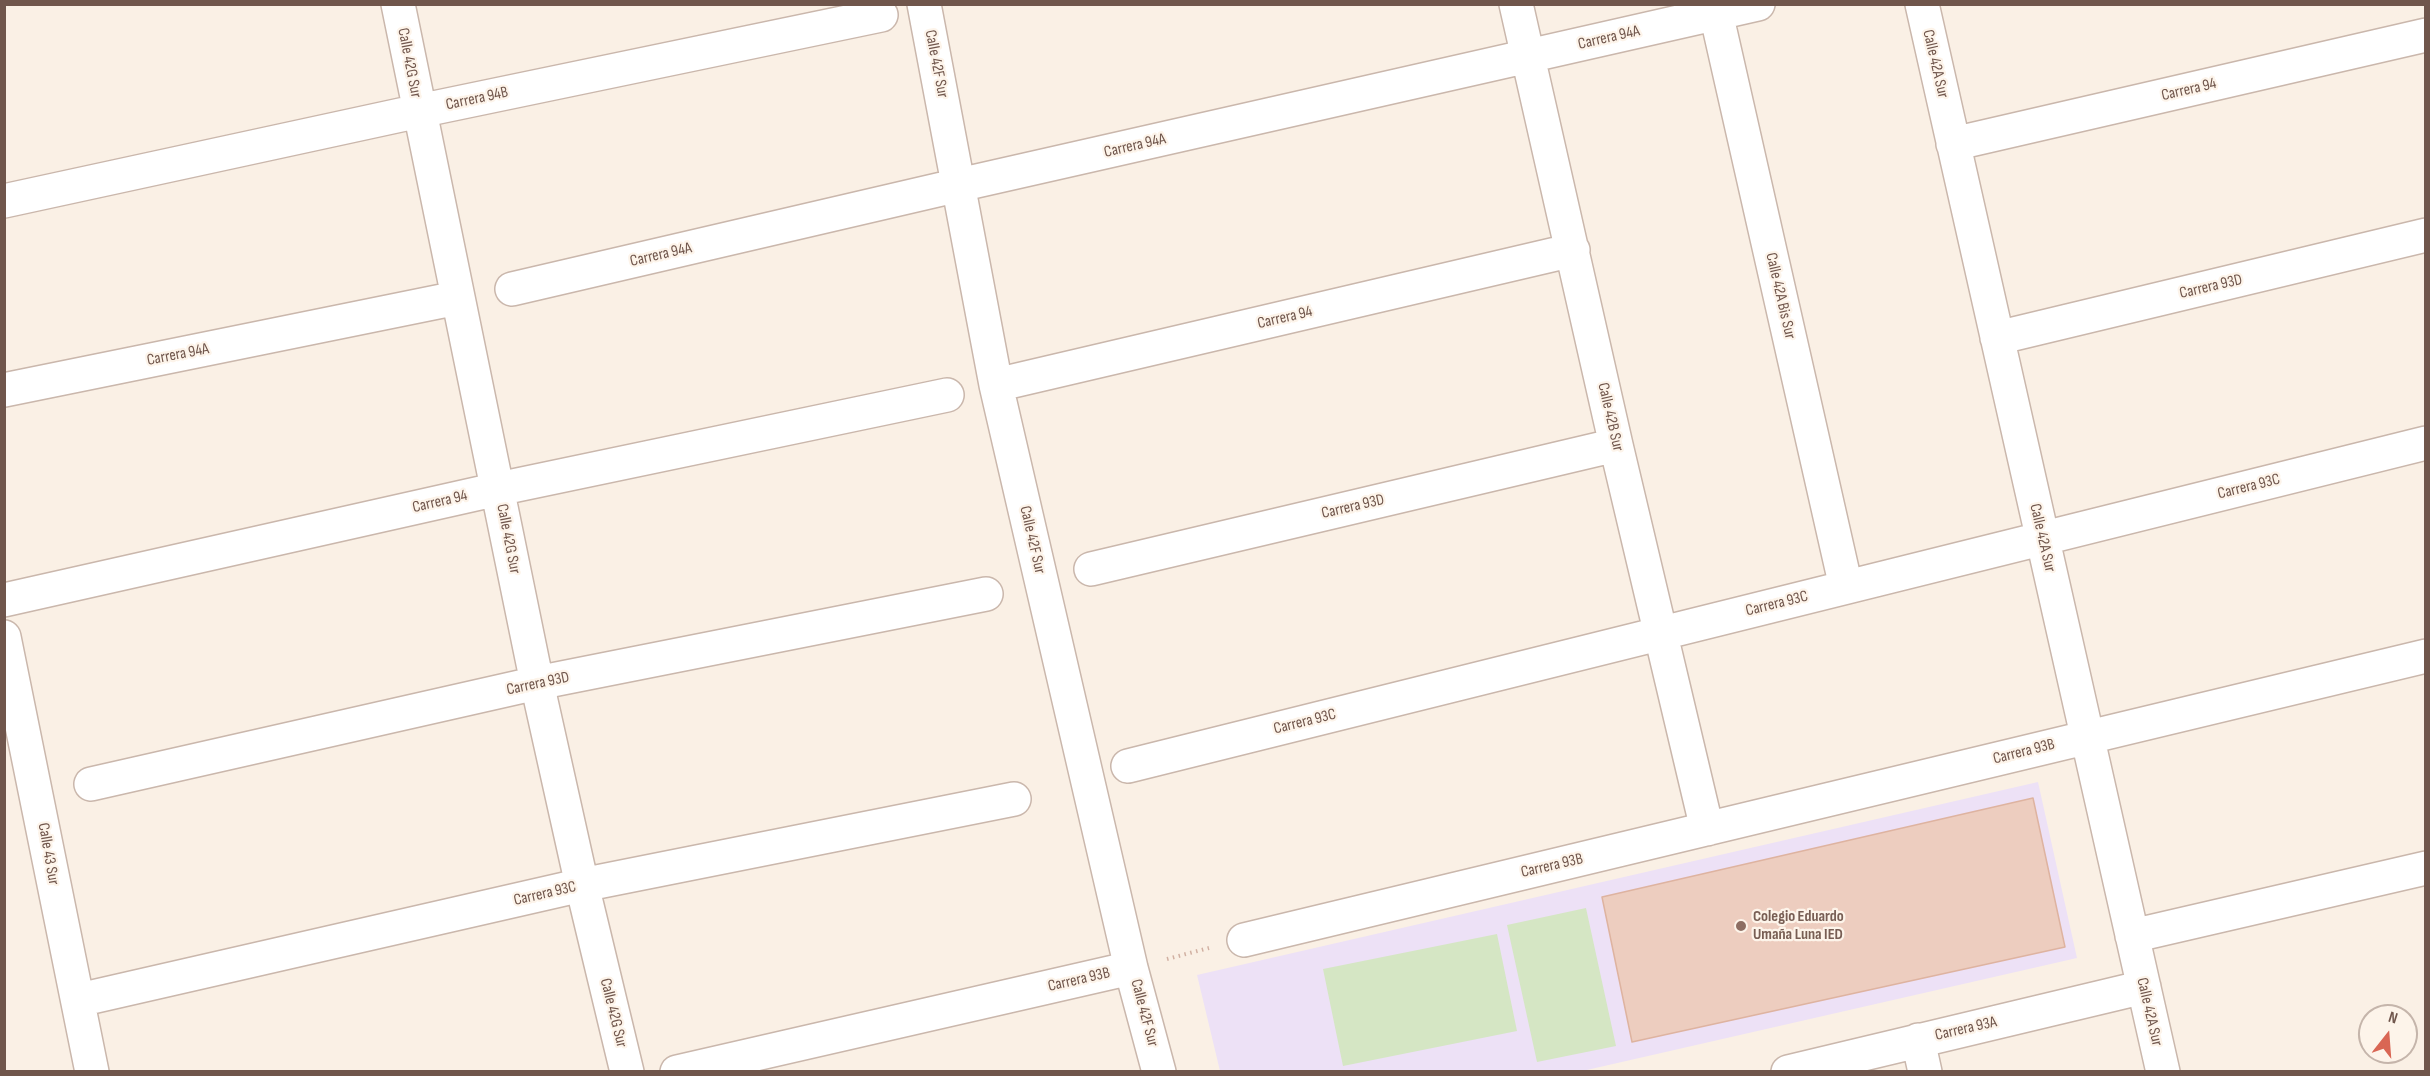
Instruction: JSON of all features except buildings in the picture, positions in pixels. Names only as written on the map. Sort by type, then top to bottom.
[{"type":"street","name":"Calle 42G Sur","points":[[398,4],[537,683],[582,885],[627,1071]]},
{"type":"street","name":"Calle 42F Sur","points":[[924,4],[996,385],[1131,968],[1159,1071]]},
{"type":"street","name":"Calle 42B Sur","points":[[1516,4],[1616,445],[1707,829]]},
{"type":"street","name":"Carrera 94A","points":[[512,289],[959,185],[1528,57],[1715,9],[1758,4]]},
{"type":"street","name":"Calle 42A Sur","points":[[1922,4],[2163,1071]]},
{"type":"street","name":"Calle 42A Bis Sur","points":[[1715,9],[1846,587]]},
{"type":"street","name":"Carrera 94B","points":[[4,201],[419,111],[881,15]]},
{"type":"street","name":"Carrera 94","points":[[1953,144],[2426,35]]},
{"type":"street","name":"Carrera 93D","points":[[1997,338],[2426,235]]},
{"type":"street","name":"Carrera 94","points":[[996,385],[1573,250]]},
{"type":"street","name":"Carrera 94A","points":[[4,390],[457,298]]},
{"type":"street","name":"Carrera 94","points":[[4,600],[498,489],[947,395]]},
{"type":"street","name":"Carrera 93C","points":[[1128,766],[2426,443]]},
{"type":"street","name":"Carrera 93D","points":[[1091,569],[1616,445]]},
{"type":"street","name":"Carrera 93D","points":[[92,784],[537,683],[986,594]]},
{"type":"street","name":"Calle 43 Sur","points":[[4,637],[92,1071]]},
{"type":"street","name":"Carrera 93B","points":[[1244,940],[2426,656]]},
{"type":"street","name":"Carrera 93C","points":[[79,1000],[582,885],[1014,799]]},
{"type":"street","points":[[2132,936],[2426,868]]},
{"type":"street","name":"Carrera 93B","points":[[677,1071],[1131,968]]},
{"type":"street","name":"Carrera 93A","points":[[1788,1071],[1922,1056],[2144,987]]},
{"type":"path","name":"Carrera 93B","points":[[1131,968],[1244,940]]},
{"type":"shaded area","name":"Colegio Eduardo Umaña Luna IED","points":[[2038,782],[2077,958],[1578,1072],[1220,1071],[1197,975]]},
{"type":"green space","points":[[1586,908],[1616,1046],[1537,1062],[1507,925]]},
{"type":"green space","points":[[1497,934],[1517,1031],[1343,1066],[1323,969]]},
{"type":"place","name":"Colegio Eduardo Umaña Luna IED","points":[[1741,926]]}]
